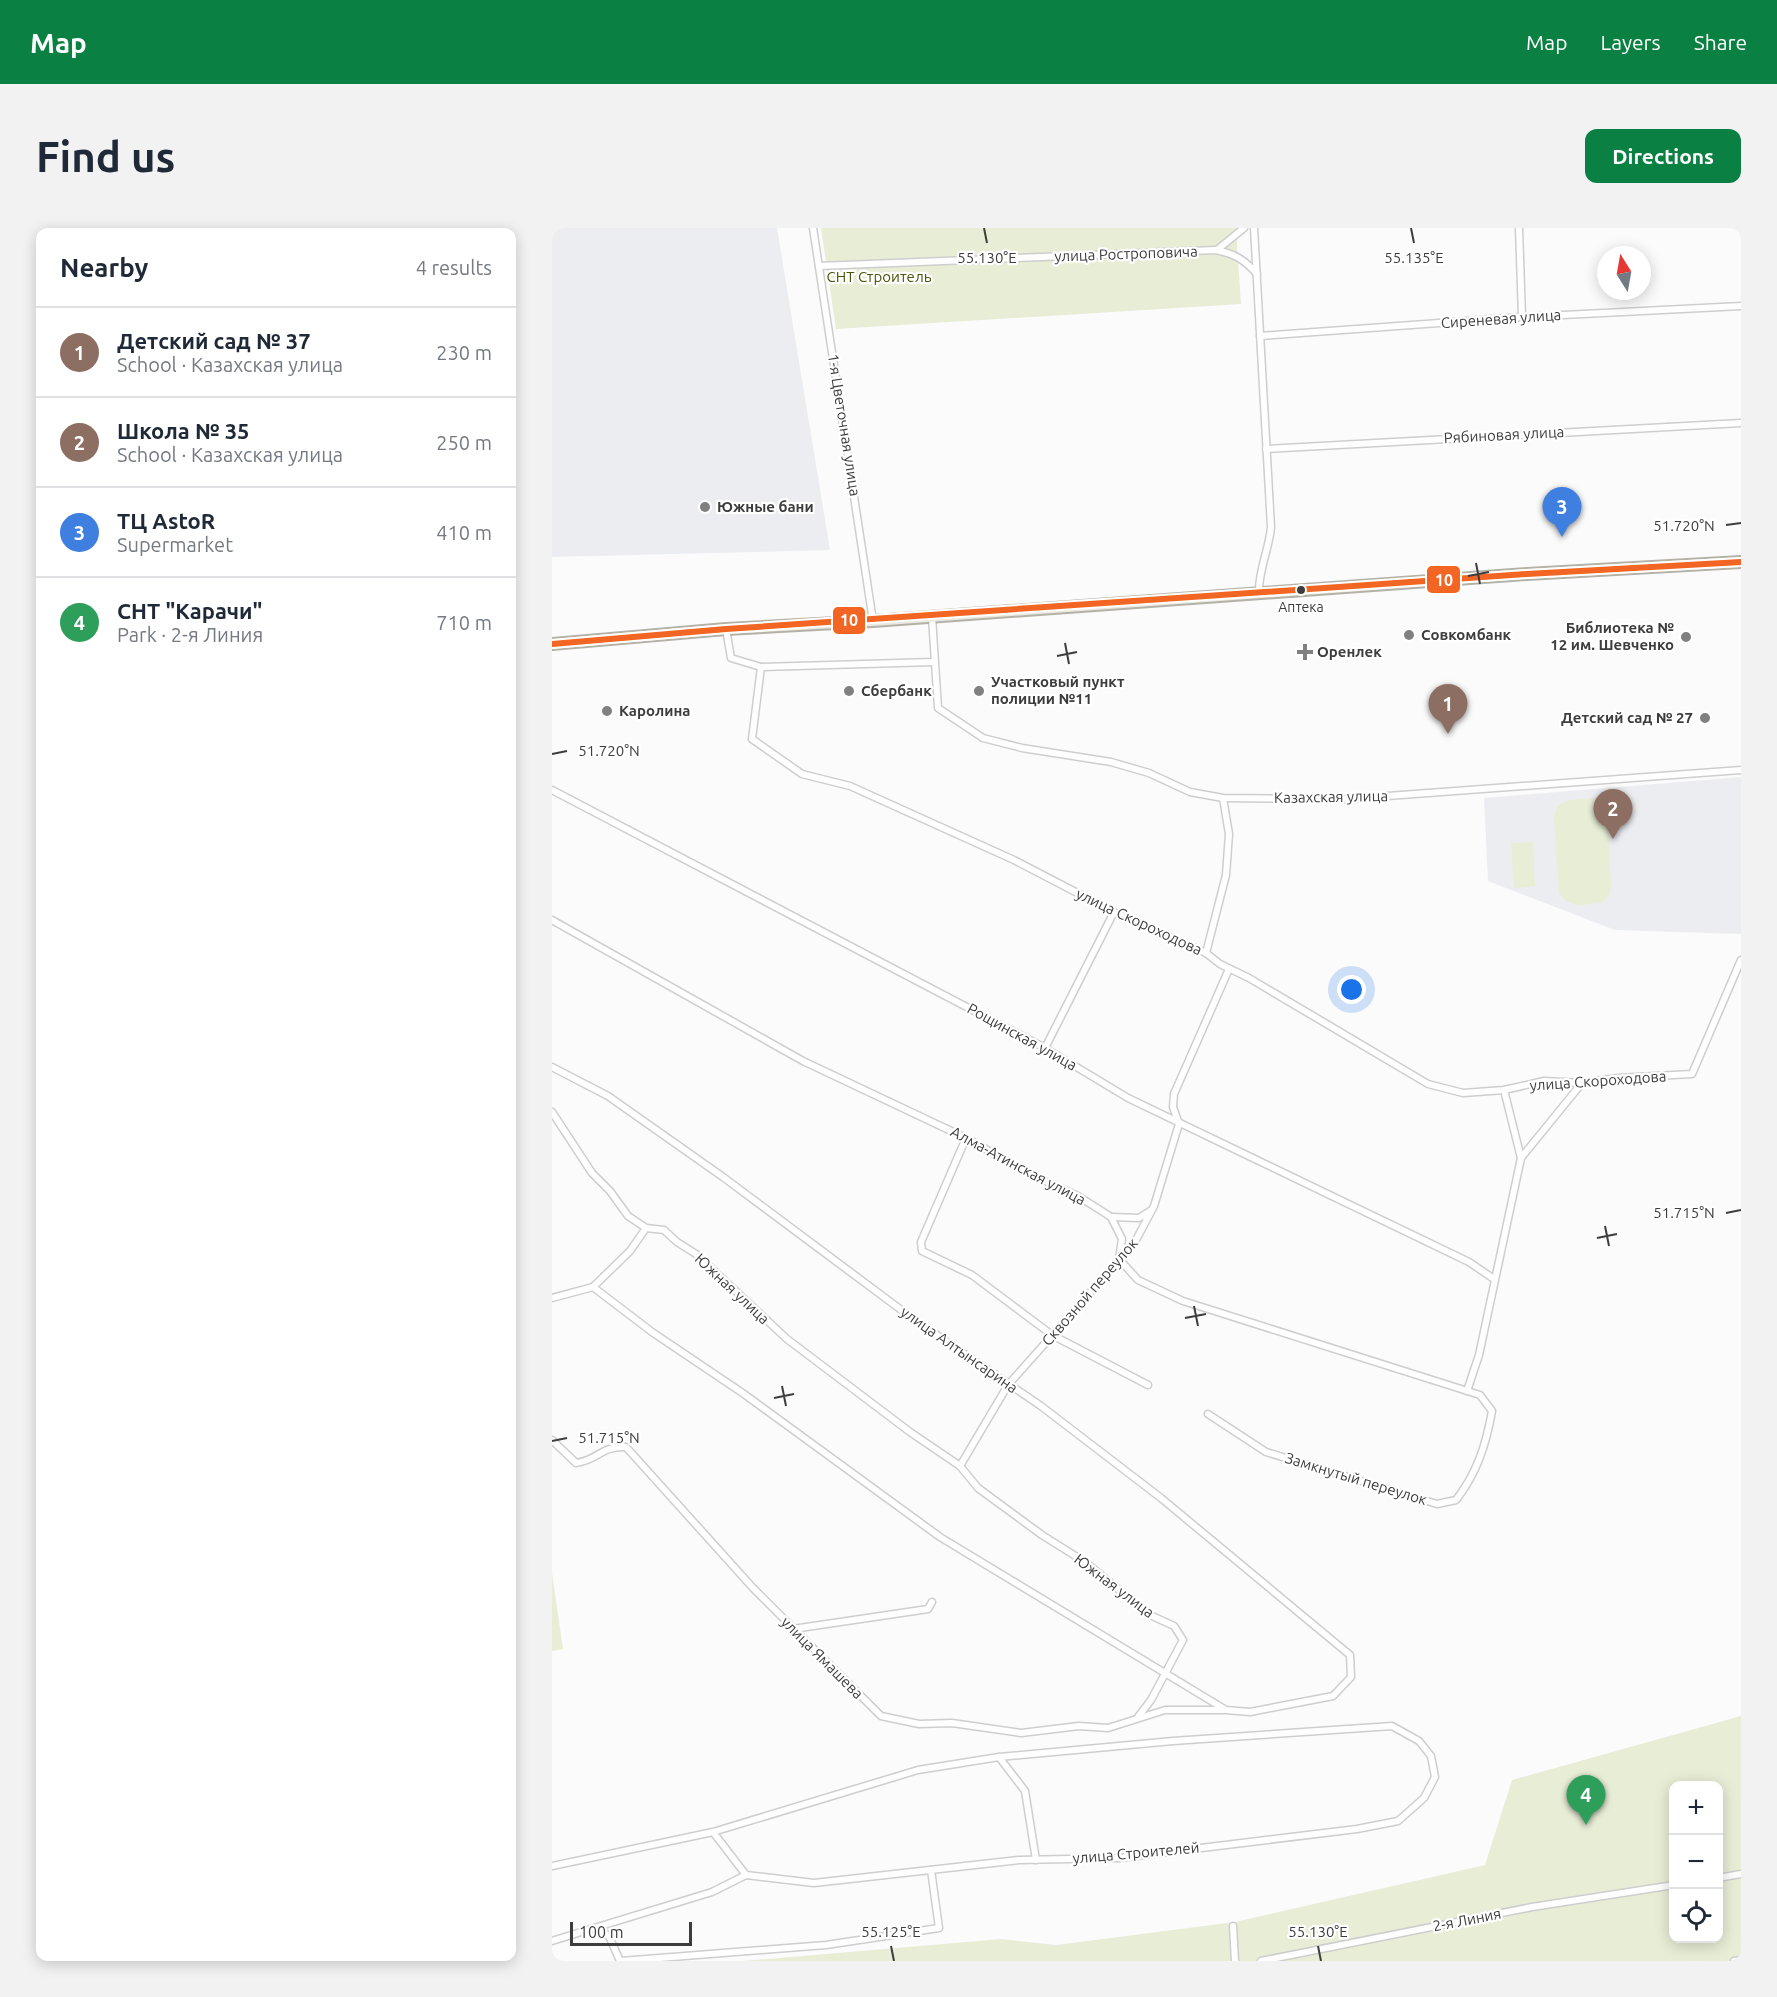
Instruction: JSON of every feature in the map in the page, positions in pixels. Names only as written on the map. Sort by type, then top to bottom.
[{"type":"main road","points":[[552,644],[726,629],[1741,562]]},
{"type":"street","name":"1-я Цветочная улица","points":[[813,228],[873,621]]},
{"type":"street","points":[[1216,250],[1244,228]]},
{"type":"street","points":[[1254,228],[1271,527],[1269,547],[1259,580],[1259,593]]},
{"type":"street","points":[[1519,228],[1522,317]]},
{"type":"street","name":"улица Ростроповича","points":[[819,266],[1216,250]]},
{"type":"street","points":[[1216,250],[1231,253],[1246,261],[1257,274]]},
{"type":"street","name":"Сиреневая улица","points":[[1260,336],[1522,317],[1741,306]]},
{"type":"street","name":"Рябиновая улица","points":[[1266,449],[1741,423]]},
{"type":"street","points":[[726,629],[731,658],[761,667],[933,662],[932,617]]},
{"type":"street","name":"Казахская улица","points":[[933,662],[938,708],[983,738],[1022,748],[1111,762],[1149,773],[1190,792],[1223,798],[1347,799],[1741,770]]},
{"type":"street","name":"улица Скороходова","points":[[761,667],[752,739],[802,774],[850,786],[1014,860],[1114,912],[1206,953],[1229,969],[1249,978],[1428,1084],[1463,1093],[1504,1090],[1544,1081],[1582,1083],[1618,1078],[1692,1074],[1741,960]]},
{"type":"street","name":"Рощинская улица","points":[[552,790],[1045,1048],[1128,1098],[1468,1262],[1494,1279]]},
{"type":"street","points":[[1206,953],[1226,875],[1229,834],[1223,798]]},
{"type":"street","points":[[1045,1048],[1114,912]]},
{"type":"street","name":"Алма-Атинская улица","points":[[552,920],[803,1061],[966,1138],[1078,1196],[1111,1217]]},
{"type":"street","name":"Сквозной переулок","points":[[960,1466],[1008,1385],[1135,1242],[1154,1206],[1179,1124],[1173,1107],[1174,1094],[1229,969]]},
{"type":"street","name":"улица Алтынсарина","points":[[552,1067],[608,1096],[1123,1468],[1350,1655]]},
{"type":"street","points":[[1154,1206],[1138,1218],[1111,1217],[1122,1239],[1119,1259],[1138,1280],[1183,1300],[1467,1391],[1479,1355],[1521,1158],[1582,1083]]},
{"type":"street","points":[[1504,1090],[1521,1158]]},
{"type":"street","name":"Южная улица","points":[[552,1112],[592,1173],[610,1191],[628,1216],[646,1228],[664,1230],[676,1242],[696,1254],[787,1339],[960,1466],[978,1488],[1042,1535],[1086,1562],[1150,1614],[1174,1626],[1183,1640],[1165,1674]]},
{"type":"street","points":[[966,1138],[921,1242],[922,1251],[972,1275],[1052,1335],[1148,1385]]},
{"type":"street","points":[[552,1298],[593,1287],[630,1251],[646,1228]]},
{"type":"street","points":[[593,1287],[652,1332],[744,1394],[940,1537],[1226,1710]]},
{"type":"street","name":"Замкнутый переулок","points":[[1208,1414],[1266,1452],[1437,1504],[1456,1500],[1472,1480],[1486,1442],[1492,1411],[1480,1395],[1467,1391]]},
{"type":"street","name":"улица Ямашева","points":[[552,1440],[576,1463],[587,1461],[609,1446],[626,1448],[793,1629],[881,1716],[919,1724],[952,1723],[1021,1733],[1079,1726],[1108,1728],[1165,1710],[1250,1712],[1333,1696],[1351,1677],[1350,1655]]},
{"type":"street","points":[[793,1629],[918,1611],[928,1609],[932,1602]]},
{"type":"street","points":[[1138,1717],[1151,1700],[1165,1674]]},
{"type":"street","name":"улица Строителей","points":[[746,1875],[814,1883],[1036,1860],[1119,1857],[1357,1829],[1398,1821],[1424,1798],[1435,1777],[1431,1756],[1419,1741],[1392,1726],[1173,1741],[999,1757]]},
{"type":"street","points":[[552,1866],[713,1832],[856,1791],[908,1772],[999,1757],[1025,1791],[1036,1860]]},
{"type":"street","points":[[552,1941],[598,1929],[606,1923],[712,1892],[746,1875],[713,1832]]},
{"type":"street","points":[[598,1929],[609,1936],[621,1961],[826,1945],[939,1928],[931,1870]]},
{"type":"street","points":[[1723,1877],[1741,1874]]},
{"type":"street","name":"2-я Линия","points":[[1261,1961],[1521,1910],[1669,1886]]},
{"type":"street","points":[[1233,1926],[1235,1961]]},
{"type":"street","points":[[1734,1961],[1741,1960]]},
{"type":"shaded area","points":[[552,228],[777,228],[830,550],[552,557]]},
{"type":"shaded area","points":[[1741,777],[1741,934],[1615,930],[1488,881],[1484,798]]},
{"type":"green space","name":"СНТ Строитель","points":[[821,228],[1236,228],[1241,304],[836,329]]},
{"type":"green space","points":[[1593,798],[1603,803],[1607,810],[1611,885],[1609,895],[1602,903],[1573,904],[1559,893],[1554,817],[1557,806],[1569,800]]},
{"type":"green space","points":[[1533,842],[1535,886],[1514,888],[1511,843]]},
{"type":"green space","points":[[552,1573],[563,1649],[552,1651]]},
{"type":"green space","points":[[1741,1716],[1741,1961],[743,1961],[1001,1939],[1056,1945],[1235,1922],[1485,1865],[1512,1780]]},
{"type":"transit line","name":"10","points":[[552,644],[726,629],[1527,574],[1741,562]]},
{"type":"place","name":"Южные бани","points":[[705,507]]},
{"type":"place","name":"ТЦ AstoR","points":[[1562,537]]},
{"type":"place","name":"Аптека","points":[[1301,590]]},
{"type":"place","name":"Совкомбанк","points":[[1409,635]]},
{"type":"place","name":"Библиотека № 12 им. Шевченко","points":[[1686,637]]},
{"type":"place","name":"Оренлек","points":[[1305,652]]},
{"type":"place","name":"Сбербанк","points":[[849,691]]},
{"type":"place","name":"Участковый пункт полиции №11","points":[[979,691]]},
{"type":"place","name":"Каролина","points":[[607,711]]},
{"type":"place","name":"Детский сад № 27","points":[[1705,718]]},
{"type":"place","name":"Детский сад № 37","points":[[1448,734]]},
{"type":"place","name":"Школа № 35","points":[[1613,839]]},
{"type":"place","name":"СНТ \"Карачи\"","points":[[1586,1825]]}]
